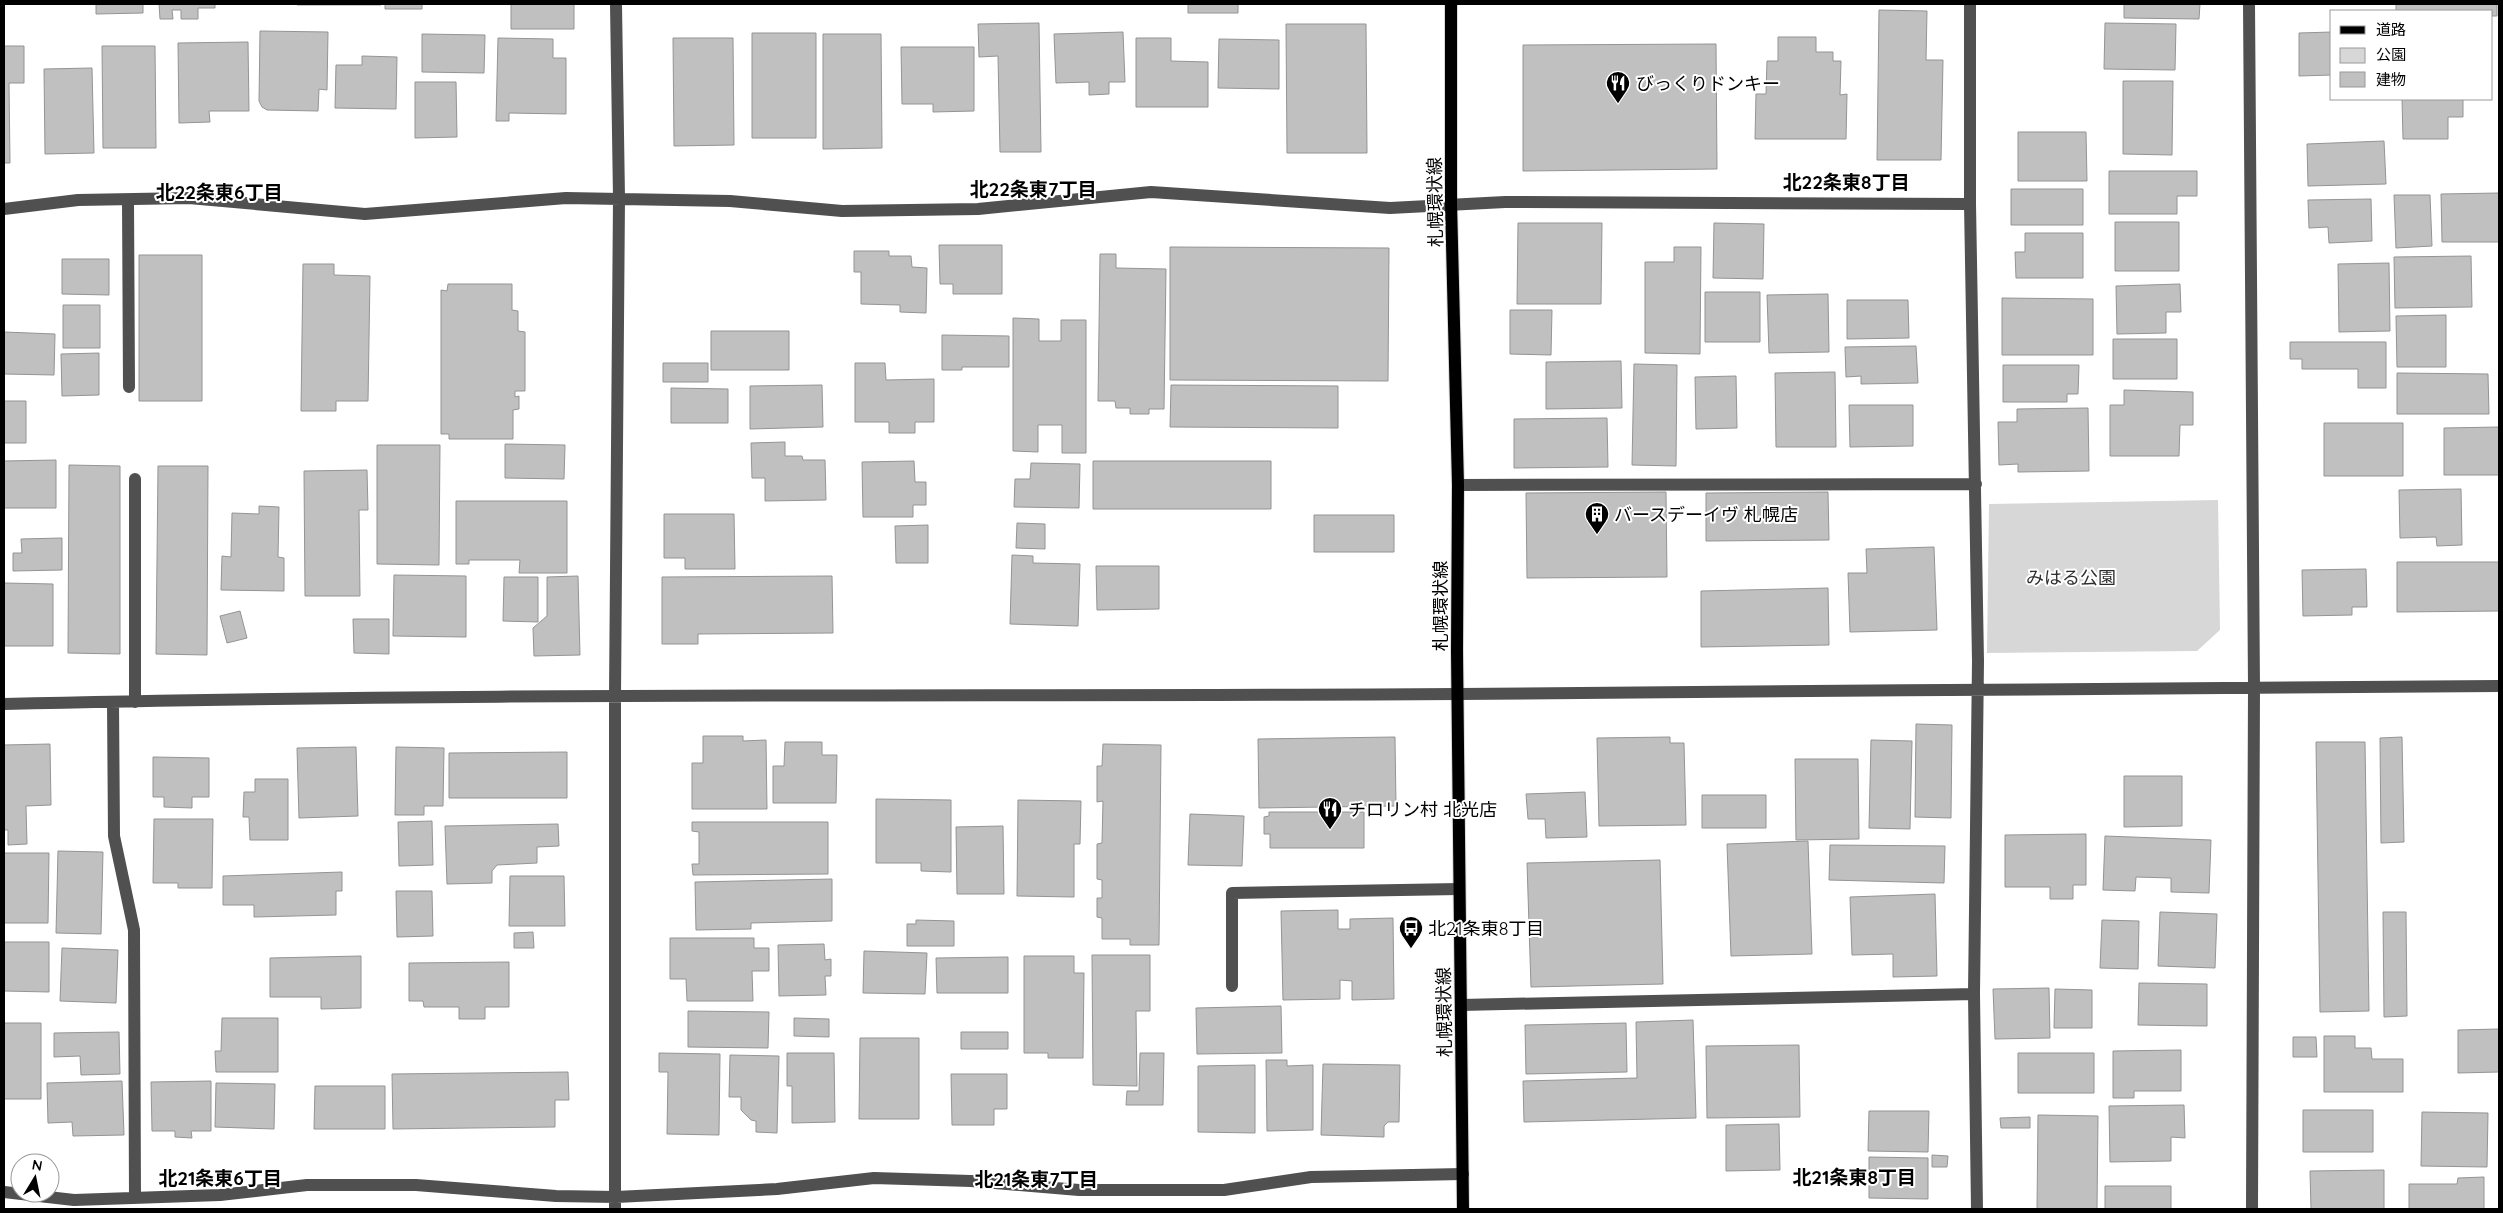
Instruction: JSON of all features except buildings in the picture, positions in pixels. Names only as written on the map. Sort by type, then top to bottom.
[{"type":"main road","name":"札幌環状線","points":[[1451,4],[1452,203],[1458,485],[1459,889],[1463,1209]]},
{"type":"street","points":[[616,4],[620,198],[615,696],[616,1203]]},
{"type":"street","points":[[1970,4],[1970,204],[1978,690],[1974,994],[1977,1209]]},
{"type":"street","points":[[2249,4],[2254,687],[2252,1209]]},
{"type":"street","points":[[4,208],[78,200],[189,198],[365,214],[566,198],[620,198],[730,201],[842,211],[978,209],[1151,192],[1390,208],[1452,203],[1970,204]]},
{"type":"street","points":[[128,200],[129,387]]},
{"type":"street","points":[[135,479],[135,702]]},
{"type":"street","points":[[1458,485],[1976,484]]},
{"type":"street","points":[[4,704],[615,696],[1458,694],[2499,686]]},
{"type":"street","points":[[113,702],[114,836],[134,930],[135,1198]]},
{"type":"street","points":[[1232,986],[1232,893],[1459,889]]},
{"type":"street","points":[[1461,1005],[1974,994]]},
{"type":"street","points":[[4,1192],[74,1200],[220,1195],[306,1185],[416,1185],[556,1196],[616,1203],[777,1189],[874,1178],[971,1180],[1079,1190],[1224,1190],[1311,1177],[1463,1174]]},
{"type":"green space","name":"みはる公園","points":[[2218,500],[2220,630],[2197,651],[1987,653],[1989,504]]},
{"type":"place","name":"びっくりドンキー","points":[[1618,104]]},
{"type":"place","name":"バースデーイヴ 札幌店","points":[[1597,535]]},
{"type":"place","name":"チロリン村 北光店","points":[[1330,830]]},
{"type":"place","name":"北21条東8丁目","points":[[1411,949]]},
{"type":"district","name":"北22条東8丁目","points":[[1846,182]]},
{"type":"district","name":"北22条東7丁目","points":[[1033,189]]},
{"type":"district","name":"北22条東6丁目","points":[[219,192]]},
{"type":"district","name":"北21条東8丁目","points":[[1854,1177]]},
{"type":"district","name":"北21条東6丁目","points":[[220,1178]]},
{"type":"district","name":"北21条東7丁目","points":[[1036,1179]]}]
